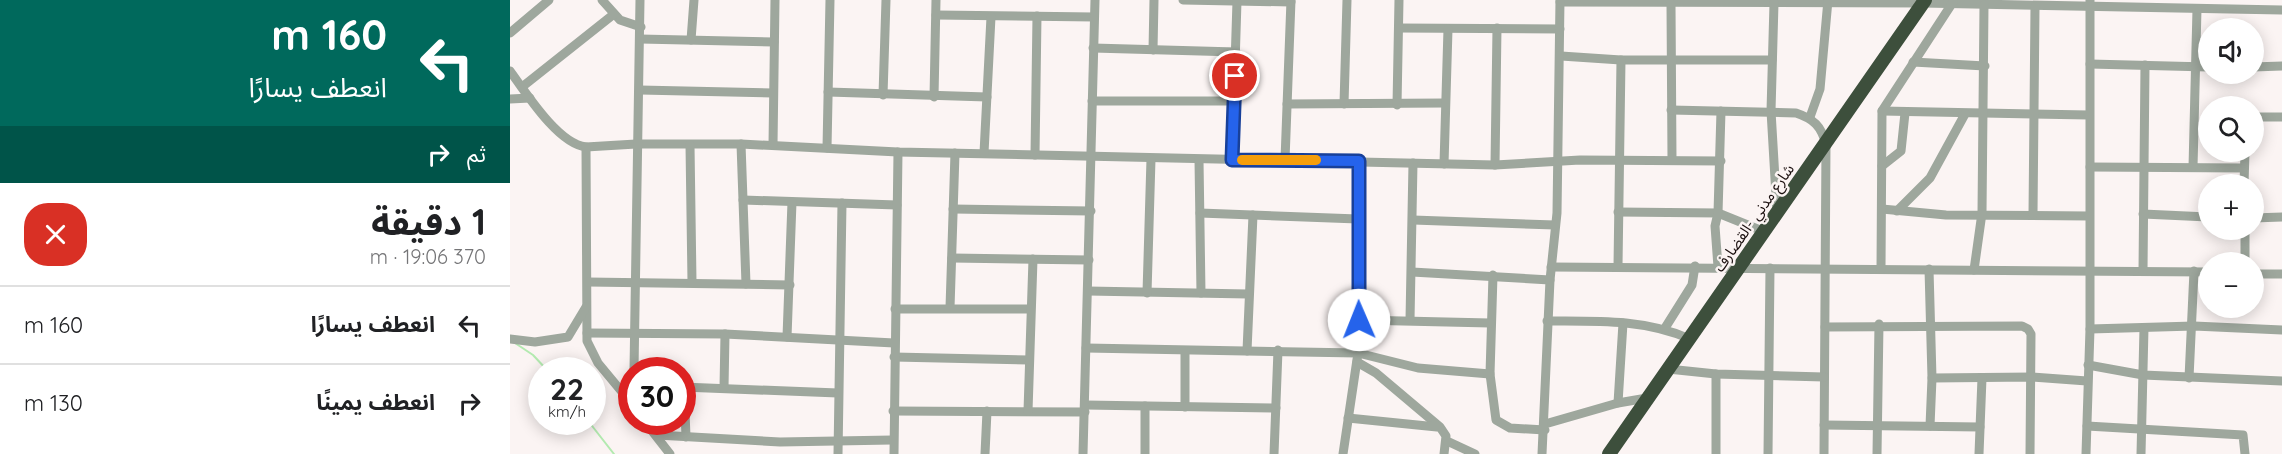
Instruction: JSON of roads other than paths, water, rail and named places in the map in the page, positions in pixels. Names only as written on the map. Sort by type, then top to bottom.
[{"type":"highway","name":"شارع مدني -القضارف","points":[[1609,454],[1924,2]]},
{"type":"street","points":[[510,33],[549,0]]},
{"type":"street","points":[[602,0],[614,14],[628,24],[640,27]]},
{"type":"street","points":[[634,357],[640,0]]},
{"type":"street","points":[[692,40],[694,0]]},
{"type":"street","points":[[773,145],[775,0]]},
{"type":"street","points":[[827,148],[830,0]]},
{"type":"street","points":[[884,95],[886,0]]},
{"type":"street","points":[[934,97],[936,0]]},
{"type":"street","points":[[1083,454],[1095,0]]},
{"type":"street","points":[[1154,0],[1154,50]]},
{"type":"street","points":[[1183,0],[1291,1],[1285,160]]},
{"type":"street","points":[[1344,104],[1347,0]]},
{"type":"street","points":[[1397,105],[1399,0]]},
{"type":"street","points":[[1232,160],[1237,1]]},
{"type":"street","points":[[1542,454],[1545,427],[1547,321],[1555,225],[1561,56],[1560,1],[1671,4],[1828,1],[1953,2],[2035,7],[2146,4],[2197,9],[2246,4],[2282,10]]},
{"type":"street","points":[[1810,117],[1820,89],[1828,1]]},
{"type":"street","points":[[1881,269],[1882,111],[1953,2]]},
{"type":"street","points":[[1774,3],[1771,111],[1777,213]]},
{"type":"street","points":[[1671,4],[1672,160]]},
{"type":"street","points":[[2086,454],[2090,329],[2090,4]]},
{"type":"street","points":[[1974,270],[1982,213],[1984,5]]},
{"type":"street","points":[[2033,214],[2035,7]]},
{"type":"street","points":[[2193,166],[2197,9]]},
{"type":"street","points":[[522,87],[614,14]]},
{"type":"street","points":[[936,15],[1094,17]]},
{"type":"street","points":[[984,153],[991,16]]},
{"type":"street","points":[[1035,155],[1037,16]]},
{"type":"street","points":[[1399,28],[1560,29]]},
{"type":"street","points":[[1495,165],[1497,28]]},
{"type":"street","points":[[1444,164],[1448,29]]},
{"type":"street","points":[[640,39],[774,42]]},
{"type":"street","points":[[1093,48],[1236,52]]},
{"type":"street","points":[[1561,56],[1620,60],[1772,60]]},
{"type":"street","points":[[1618,266],[1620,60]]},
{"type":"street","points":[[1913,62],[1985,66]]},
{"type":"street","points":[[2090,64],[2196,67]]},
{"type":"street","points":[[2143,271],[2145,65]]},
{"type":"street","points":[[2264,67],[2282,66]]},
{"type":"street","points":[[510,71],[556,128],[578,146],[586,147],[636,144],[741,144],[898,152],[1495,165],[1556,161],[1720,161]]},
{"type":"street","points":[[640,90],[773,93]]},
{"type":"street","points":[[828,92],[987,97]]},
{"type":"street","points":[[510,99],[530,98]]},
{"type":"street","points":[[1092,101],[1234,101]]},
{"type":"street","points":[[1287,104],[1445,103]]},
{"type":"street","points":[[1671,110],[1796,113],[1810,117],[1822,130],[1826,144],[1824,454]]},
{"type":"street","points":[[1718,267],[1715,226],[1718,213],[1721,111]]},
{"type":"street","points":[[1882,111],[2089,116]]},
{"type":"street","points":[[1882,166],[1901,151],[1905,113]]},
{"type":"street","points":[[1897,210],[1930,178],[1965,114]]},
{"type":"street","points":[[2264,117],[2282,117]]},
{"type":"street","points":[[741,144],[746,284]]},
{"type":"street","points":[[690,145],[692,282]]},
{"type":"street","points":[[586,147],[587,333],[591,352],[618,385]]},
{"type":"street","points":[[894,454],[892,440],[898,152]]},
{"type":"street","points":[[950,308],[955,153]]},
{"type":"street","points":[[1147,293],[1151,159]]},
{"type":"street","points":[[1199,160],[1201,293]]},
{"type":"street","points":[[1343,454],[1357,358],[1359,161]]},
{"type":"street","points":[[2244,162],[2244,174]]},
{"type":"street","points":[[1410,320],[1413,163]]},
{"type":"street","points":[[2090,167],[2244,168]]},
{"type":"street","points":[[742,200],[897,205]]},
{"type":"street","points":[[788,337],[792,201]]},
{"type":"street","points":[[838,454],[842,203]]},
{"type":"street","points":[[953,209],[1090,211]]},
{"type":"street","points":[[1882,209],[1946,215],[1982,213],[2089,216]]},
{"type":"street","points":[[1618,212],[1718,213],[1765,232]]},
{"type":"street","points":[[1200,213],[1358,219]]},
{"type":"street","points":[[2143,214],[2198,217]]},
{"type":"street","points":[[1247,351],[1253,215]]},
{"type":"street","points":[[2264,218],[2282,217]]},
{"type":"street","points":[[1413,220],[1555,225]]},
{"type":"street","points":[[952,258],[1089,260]]},
{"type":"street","points":[[1028,411],[1033,259]]},
{"type":"street","points":[[1551,267],[1695,266],[1738,269],[2198,271]]},
{"type":"street","points":[[1665,328],[1692,285],[1695,266]]},
{"type":"street","points":[[1768,454],[1770,268]]},
{"type":"street","points":[[1929,269],[1932,378],[1930,426]]},
{"type":"street","points":[[2189,378],[2194,326],[2194,271]]},
{"type":"street","points":[[1412,272],[1550,280]]},
{"type":"street","points":[[2264,273],[2282,274]]},
{"type":"street","points":[[1493,275],[1490,374],[1496,420],[1510,428],[1545,427],[1618,403],[1647,398]]},
{"type":"street","points":[[588,282],[790,285]]},
{"type":"street","points":[[1088,291],[1248,294]]},
{"type":"street","points":[[510,339],[535,342],[568,337],[587,305]]},
{"type":"street","points":[[895,309],[1030,309]]},
{"type":"street","points":[[1359,320],[1490,323]]},
{"type":"street","points":[[1547,321],[1623,323],[1665,328],[1690,339]]},
{"type":"street","points":[[1618,403],[1623,323]]},
{"type":"street","points":[[1825,327],[1879,324],[2022,326],[2028,329],[2031,334],[2032,377],[2030,454]]},
{"type":"street","points":[[1877,454],[1879,324]]},
{"type":"street","points":[[2090,329],[2194,326],[2282,330]]},
{"type":"street","points":[[2141,454],[2144,328]]},
{"type":"street","points":[[587,333],[725,334],[894,343]]},
{"type":"street","points":[[724,388],[725,334]]},
{"type":"street","points":[[1086,348],[1185,351],[1278,350],[1357,358],[1418,368],[1490,374]]},
{"type":"street","points":[[1274,454],[1278,350]]},
{"type":"street","points":[[1185,351],[1185,407]]},
{"type":"street","points":[[894,357],[1029,360]]},
{"type":"street","points":[[1357,358],[1440,427],[1447,441],[1475,454]]},
{"type":"street","points":[[2088,365],[2143,375],[2282,381]]},
{"type":"street","points":[[1668,369],[1716,374],[1769,374],[1824,378]]},
{"type":"street","points":[[1716,374],[1716,454]]},
{"type":"street","points":[[1932,378],[2032,377],[2087,381]]},
{"type":"street","points":[[1979,454],[1982,378]]},
{"type":"street","points":[[696,387],[838,393]]},
{"type":"street","points":[[893,411],[1028,411],[1145,406],[1276,408]]},
{"type":"street","points":[[1145,406],[1145,454]]},
{"type":"street","points":[[985,454],[987,411]]},
{"type":"street","points":[[1348,418],[1440,427]]},
{"type":"street","points":[[1824,425],[1980,427]]},
{"type":"street","points":[[2087,426],[2243,435],[2245,454]]},
{"type":"street","points":[[657,435],[837,441],[892,440]]},
{"type":"street","points":[[657,435],[670,454]]},
{"type":"street","points":[[1444,454],[1447,441]]},
{"type":"waterway","points":[[515,343],[535,357]]},
{"type":"waterway","points":[[599,435],[614,454]]}]
